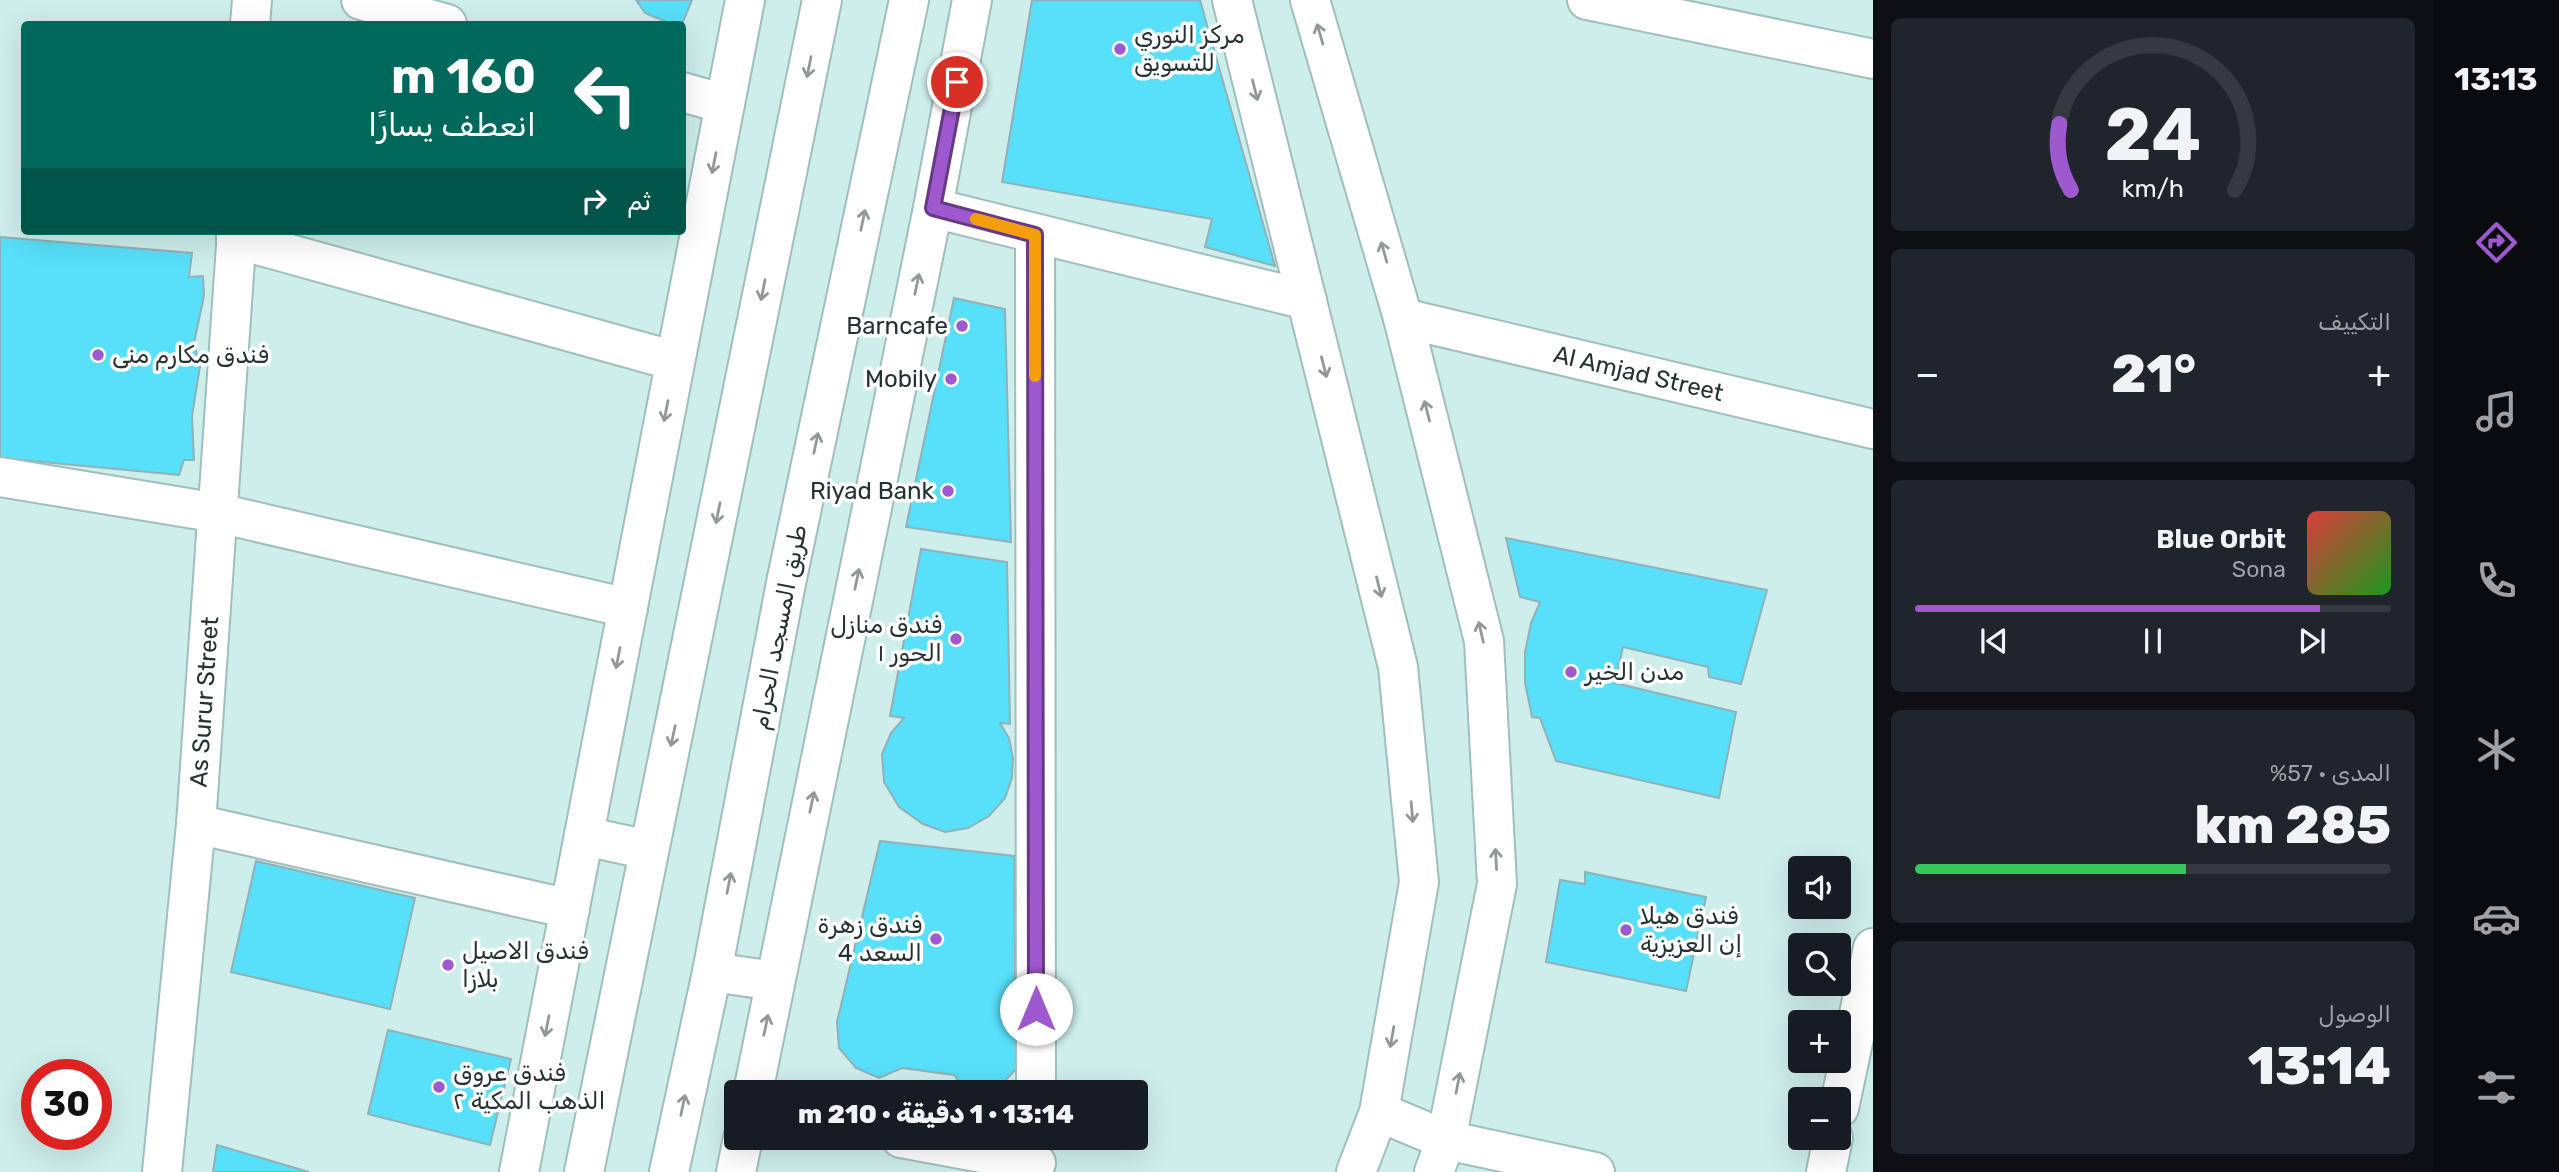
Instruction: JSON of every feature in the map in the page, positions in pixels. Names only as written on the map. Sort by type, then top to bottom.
[{"type":"street","points":[[250,21],[252,0]]},
{"type":"street","points":[[361,0],[436,21]]},
{"type":"street","points":[[519,1172],[745,0]]},
{"type":"street","points":[[584,1172],[822,0]]},
{"type":"street","name":"طريق المسجد الحرام","points":[[669,1172],[712,972],[786,583],[909,0]]},
{"type":"street","points":[[754,1080],[933,208],[972,0]]},
{"type":"street","points":[[1233,0],[1398,667],[1419,882],[1379,1112],[1356,1172]]},
{"type":"street","points":[[1310,0],[1403,318],[1484,641],[1497,884],[1440,1156]]},
{"type":"street","points":[[1587,0],[1873,59]]},
{"type":"street","points":[[686,93],[725,104]]},
{"type":"street","points":[[933,208],[1307,300]]},
{"type":"street","points":[[236,235],[675,361]]},
{"type":"street","name":"As Surur Street","points":[[162,1172],[196,824],[236,235]]},
{"type":"street","points":[[1035,235],[1036,1080]]},
{"type":"street","name":"Al Amjad Street","points":[[1403,318],[1873,429]]},
{"type":"street","points":[[0,477],[218,513],[628,608]]},
{"type":"street","points":[[196,824],[570,909]]},
{"type":"street","points":[[584,836],[649,850]]},
{"type":"street","points":[[1843,1087],[1873,948]]},
{"type":"street","points":[[712,972],[775,981]]},
{"type":"street","points":[[1379,1112],[1440,1156],[1595,1172]]},
{"type":"street","points":[[736,1172],[741,1150]]},
{"type":"street","points":[[982,1150],[1036,1158]]},
{"type":"street","points":[[1826,1172],[1831,1150]]},
{"type":"building","points":[[636,0],[692,0],[683,21],[664,21],[645,13]]},
{"type":"building","points":[[1032,0],[1200,0],[1275,266],[1205,247],[1212,219],[1002,182]]},
{"type":"building","name":"فندق مكارم منى","points":[[0,237],[192,253],[189,277],[203,276],[204,296],[194,343],[200,366],[192,416],[194,460],[184,460],[179,475],[0,458]]},
{"type":"building","points":[[954,298],[1005,309],[1011,542],[906,527]]},
{"type":"building","name":"مدن الخير","points":[[1506,538],[1767,590],[1741,684],[1709,677],[1708,667],[1623,647],[1615,683],[1736,712],[1719,798],[1556,761],[1540,718],[1532,717],[1525,683],[1525,652],[1531,623],[1540,602],[1520,597]]},
{"type":"building","name":"فندق منازل الحور ١","points":[[921,549],[1007,562],[1010,724],[1000,723],[1009,738],[1013,758],[1012,778],[1005,798],[989,816],[968,828],[945,832],[923,824],[899,807],[884,782],[882,754],[891,733],[904,718],[890,716]]},
{"type":"building","name":"فندق زهرة السعد 4","points":[[880,841],[1014,856],[1016,1069],[1006,1080],[958,1080],[954,1075],[902,1068],[879,1078],[856,1068],[839,1048],[837,1022]]},
{"type":"building","points":[[256,861],[415,898],[390,1009],[231,972]]},
{"type":"building","name":"فندق هيلا إن العزيزية","points":[[1585,872],[1706,897],[1686,991],[1546,962],[1560,880],[1585,884]]},
{"type":"building","name":"فندق عروق الذهب المكية ٢","points":[[388,1030],[511,1059],[490,1145],[368,1114]]},
{"type":"building","points":[[217,1145],[309,1172],[213,1172]]},
{"type":"slow traffic","points":[[976,219],[1035,235],[1035,376]]},
{"type":"place","name":"مركز النوري للتسويق","points":[[1120,49]]},
{"type":"place","name":"Barncafe","points":[[962,326]]},
{"type":"place","name":"فندق مكارم منى","points":[[98,355]]},
{"type":"place","name":"Mobily","points":[[951,379]]},
{"type":"place","name":"Riyad Bank","points":[[948,491]]},
{"type":"place","name":"فندق منازل الحور ١","points":[[956,639]]},
{"type":"place","name":"مدن الخير","points":[[1571,672]]},
{"type":"place","name":"فندق هيلا إن العزيزية","points":[[1626,930]]},
{"type":"place","name":"فندق زهرة السعد 4","points":[[936,939]]},
{"type":"place","name":"فندق الاصيل بلازا","points":[[448,965]]},
{"type":"place","name":"فندق عروق الذهب المكية ٢","points":[[439,1087]]},
{"type":"route","points":[[957,82],[933,208],[1035,235],[1036,1009]]}]
